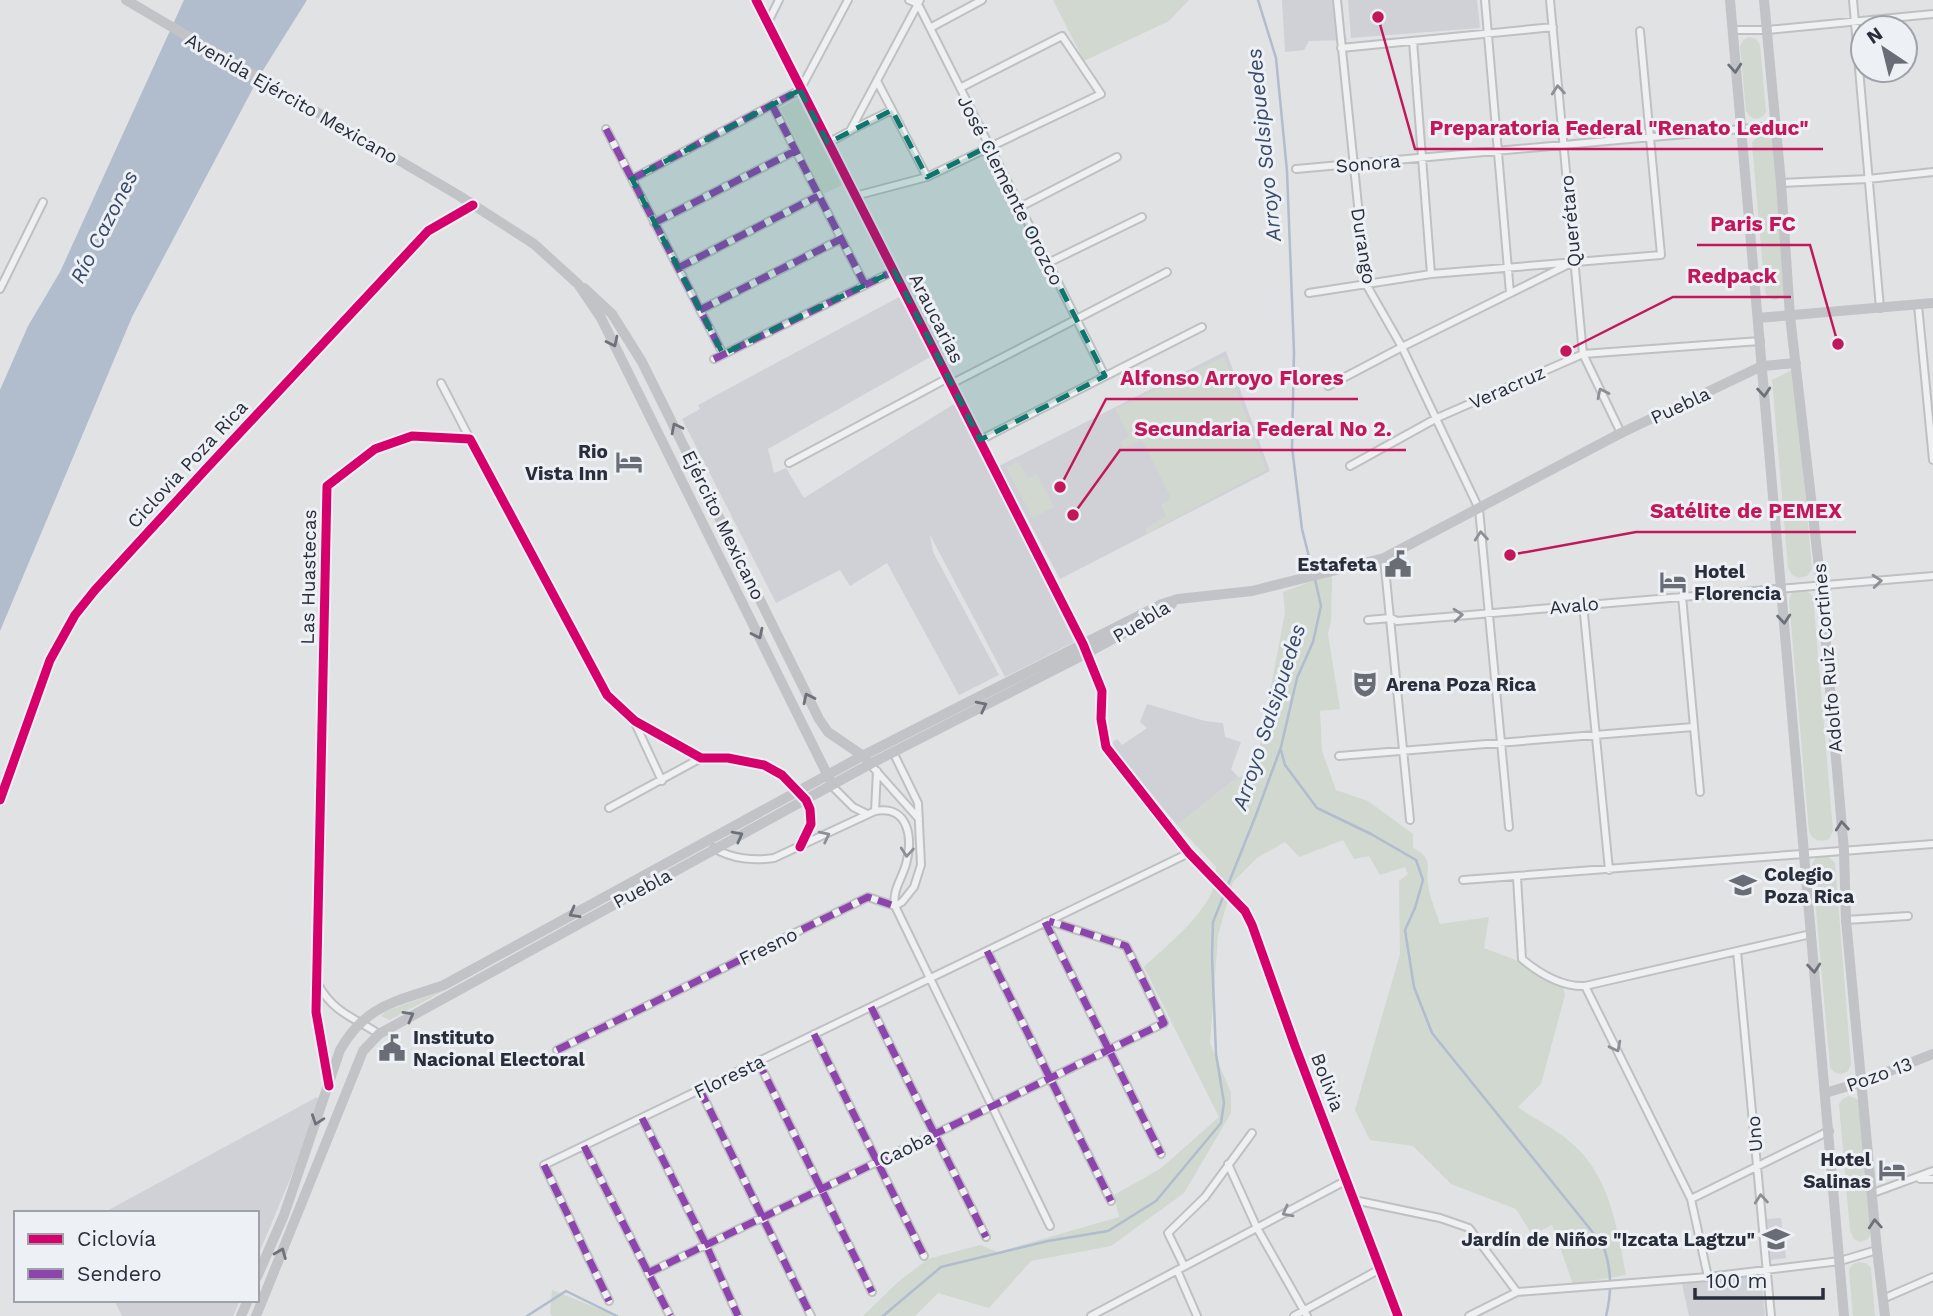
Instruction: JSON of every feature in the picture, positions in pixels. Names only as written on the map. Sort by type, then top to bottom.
[{"type":"main road","name":"Avenida Ejército Mexicano","points":[[126,0],[458,195]]},
{"type":"main road","name":"Adolfo Ruiz Cortines","points":[[1730,0],[1844,1316]]},
{"type":"main road","name":"Adolfo Ruiz Cortines","points":[[1764,0],[1790,316],[1821,585],[1844,851],[1846,920],[1885,1316]]},
{"type":"main road","name":"Ejército Mexicano","points":[[458,195],[534,244],[612,314],[642,362],[819,719],[828,732],[870,763]]},
{"type":"main road","name":"Ejército Mexicano","points":[[578,284],[601,318],[830,781]]},
{"type":"main road","points":[[1758,318],[1933,303]]},
{"type":"main road","points":[[627,371],[642,362]]},
{"type":"main road","name":"Puebla","points":[[259,1272],[284,1215],[340,1050],[361,1022],[381,1006],[444,985],[830,781],[892,752],[1162,604],[1178,599],[1252,591],[1384,558],[1621,433],[1762,366],[1796,363]]},
{"type":"main road","points":[[710,539],[726,531]]},
{"type":"main road","name":"Puebla","points":[[870,763],[1085,648]]},
{"type":"main road","points":[[809,735],[828,732]]},
{"type":"main road","name":"Puebla","points":[[256,1316],[363,1051],[379,1034],[711,845]]},
{"type":"main road","name":"Pozo 13","points":[[1825,1093],[1862,1082],[1933,1054]]},
{"type":"street","name":"Araucarias","points":[[756,0],[1085,648],[1102,691],[1101,719],[1107,747],[1189,853]]},
{"type":"street","points":[[767,23],[779,0]]},
{"type":"street","points":[[632,179],[800,90],[848,0]]},
{"type":"street","points":[[849,131],[919,2],[909,0]]},
{"type":"street","points":[[930,28],[982,0]]},
{"type":"street","name":"Durango","points":[[1337,0],[1366,284],[1402,346],[1479,509],[1509,827]]},
{"type":"street","points":[[1485,0],[1510,293]]},
{"type":"street","name":"Querétaro","points":[[1550,0],[1583,354],[1621,433]]},
{"type":"street","name":"José Clemente Orozco","points":[[919,2],[1105,376]]},
{"type":"street","points":[[1732,30],[1767,30],[1849,23]]},
{"type":"street","points":[[1341,48],[1553,27]]},
{"type":"street","points":[[1309,293],[1431,274],[1661,256],[1640,31]]},
{"type":"street","points":[[855,196],[927,177],[1101,94],[1062,36],[960,88]]},
{"type":"street","points":[[1413,41],[1431,274]]},
{"type":"street","points":[[877,81],[927,177]]},
{"type":"street","points":[[1860,84],[1880,308]]},
{"type":"street","points":[[772,105],[865,285]]},
{"type":"street","points":[[828,143],[892,110]]},
{"type":"street","name":"Sonora","points":[[1296,169],[1775,126]]},
{"type":"street","points":[[606,129],[723,354]]},
{"type":"street","points":[[654,223],[795,150]]},
{"type":"street","points":[[1020,207],[1117,158]]},
{"type":"street","points":[[1781,183],[1868,179],[1933,172]]},
{"type":"street","points":[[678,268],[817,196]]},
{"type":"street","points":[[0,289],[43,202]]},
{"type":"street","points":[[1048,264],[1142,217]]},
{"type":"street","points":[[700,310],[841,239]]},
{"type":"street","points":[[1328,386],[1402,346],[1574,261]]},
{"type":"street","points":[[714,359],[894,271]]},
{"type":"street","points":[[949,381],[1167,272]]},
{"type":"street","points":[[1918,305],[1933,460]]},
{"type":"street","points":[[980,440],[1202,327]]},
{"type":"street","name":"Veracruz","points":[[1350,466],[1437,418],[1583,354],[1760,341]]},
{"type":"street","name":"Araucarias","points":[[789,463],[949,381]]},
{"type":"street","points":[[441,383],[607,695],[635,721],[701,758],[728,758],[764,765],[782,775],[810,809],[811,824],[800,847]]},
{"type":"street","name":"Las Huastecas","points":[[329,1086],[316,1012],[327,486],[375,449],[412,436],[470,439]]},
{"type":"street","points":[[1384,558],[1410,820]]},
{"type":"street","name":"Avalo","points":[[1368,620],[1391,618],[1397,621],[1933,576]]},
{"type":"street","points":[[1682,596],[1700,792]]},
{"type":"street","points":[[1583,604],[1609,870]]},
{"type":"street","points":[[635,721],[662,781]]},
{"type":"street","points":[[1339,756],[1693,727]]},
{"type":"street","points":[[892,752],[918,803],[921,865],[914,887],[902,902],[895,906]]},
{"type":"street","points":[[609,808],[701,758]]},
{"type":"street","points":[[870,763],[919,819]]},
{"type":"street","points":[[870,763],[875,811]]},
{"type":"street","points":[[830,781],[853,807],[867,814]]},
{"type":"street","points":[[711,845],[726,855],[762,860],[774,858],[867,814],[884,810],[895,811],[906,825],[909,854],[893,896],[895,906],[1050,1226]]},
{"type":"street","points":[[1462,880],[1517,878],[1933,844]]},
{"type":"street","name":"Bolivia","points":[[1189,853],[1245,911],[1252,925],[1398,1316]]},
{"type":"street","name":"Floresta","points":[[609,1301],[544,1165],[1189,853]]},
{"type":"street","points":[[1517,878],[1522,960],[1541,974],[1574,987],[1811,934]]},
{"type":"street","name":"Fresno","points":[[556,1049],[868,897],[895,906]]},
{"type":"street","points":[[1846,920],[1909,916]]},
{"type":"street","points":[[1047,922],[1161,1154]]},
{"type":"street","name":"Caoba","points":[[648,1273],[1164,1023],[1126,946],[1047,922]]},
{"type":"street","points":[[987,951],[1111,1201]]},
{"type":"street","name":"Uno","points":[[1737,951],[1771,1316]]},
{"type":"street","points":[[318,984],[327,1000],[341,1013],[379,1034]]},
{"type":"street","points":[[1585,986],[1691,1199],[1708,1277]]},
{"type":"street","points":[[871,1007],[986,1237]]},
{"type":"street","points":[[814,1034],[924,1256]]},
{"type":"street","points":[[758,1062],[872,1292]]},
{"type":"street","points":[[700,1090],[811,1316]]},
{"type":"street","points":[[642,1118],[706,1245],[738,1316]]},
{"type":"street","points":[[1691,1199],[1829,1131]]},
{"type":"street","points":[[1184,1266],[1168,1233],[1205,1197],[1228,1164],[1240,1153],[1252,1133]]},
{"type":"street","points":[[584,1146],[670,1316]]},
{"type":"street","points":[[1228,1164],[1257,1228],[1305,1313]]},
{"type":"street","points":[[1873,1193],[1933,1171]]},
{"type":"street","points":[[1915,1179],[1933,1179]]},
{"type":"street","points":[[1091,1316],[1347,1180]]},
{"type":"street","points":[[1354,1200],[1440,1218],[1469,1228],[1517,1292]]},
{"type":"street","points":[[1469,1316],[1517,1292],[1708,1277],[1840,1261],[1877,1250]]},
{"type":"street","points":[[1294,1316],[1305,1313],[1380,1269]]},
{"type":"street","points":[[1177,1270],[1197,1316]]},
{"type":"street","points":[[1885,1298],[1933,1277]]},
{"type":"highlighted area","points":[[800,90],[828,143],[892,110],[927,177],[989,146],[1105,376],[980,440],[894,271],[723,354],[632,179]]},
{"type":"shaded area","points":[[1053,0],[1189,0],[1169,21],[1084,61]]},
{"type":"shaded area","points":[[1282,0],[1334,0],[1347,40],[1309,41],[1304,50],[1285,52]]},
{"type":"shaded area","points":[[1348,0],[1477,0],[1480,28],[1351,38]]},
{"type":"shaded area","points":[[1749,37],[1756,39],[1760,45],[1766,112],[1756,119],[1746,111],[1740,46],[1743,40]]},
{"type":"shaded area","points":[[798,98],[842,185],[824,194],[780,108]]},
{"type":"shaded area","points":[[1762,135],[1774,141],[1784,296],[1775,300],[1769,298],[1765,292],[1752,143]]},
{"type":"shaded area","points":[[899,297],[932,356],[768,449],[774,473],[786,468],[804,498],[957,402],[1074,642],[1005,677],[930,535],[933,552],[999,675],[959,695],[887,563],[850,586],[840,570],[776,603],[682,419],[700,409],[698,405]]},
{"type":"shaded area","points":[[1226,351],[1270,471],[1060,579],[999,466]]},
{"type":"shaded area","points":[[1224,357],[1266,470],[1146,534],[1146,528],[1166,516],[1161,505],[1171,498],[1142,440],[1124,448],[1121,442],[1129,436],[1115,409]]},
{"type":"shaded area","points":[[1794,369],[1812,569],[1807,576],[1799,578],[1792,575],[1788,567],[1772,380]]},
{"type":"shaded area","points":[[1018,461],[1028,478],[1037,474],[1054,507],[1033,518],[1006,467]]},
{"type":"shaded area","points":[[1332,574],[1331,621],[1328,634],[1340,709],[1320,711],[1322,751],[1336,790],[1368,801],[1413,834],[1413,848],[1427,860],[1429,890],[1440,924],[1489,917],[1484,948],[1560,977],[1565,995],[1541,1084],[1518,1107],[1570,1141],[1588,1160],[1611,1206],[1626,1275],[1573,1284],[1552,1225],[1532,1235],[1516,1209],[1451,1184],[1413,1146],[1370,1140],[1355,1110],[1400,954],[1399,881],[1408,874],[1405,867],[1380,875],[1369,856],[1354,859],[1343,840],[1299,857],[1285,842],[1257,858],[1233,882],[1218,935],[1210,1043],[1231,1093],[1231,1113],[1184,1193],[1111,1246],[1031,1261],[989,1308],[938,1293],[915,1316],[863,1316],[898,1282],[928,1259],[980,1245],[998,1252],[1119,1217],[1114,1195],[1160,1169],[1219,1117],[1144,967],[1189,924],[1205,905],[1212,891],[1216,867],[1177,825],[1238,777],[1254,776],[1285,613],[1283,592]]},
{"type":"shaded area","points":[[1804,589],[1813,596],[1833,831],[1829,839],[1823,841],[1814,839],[1809,831],[1789,600],[1792,593]]},
{"type":"shaded area","points":[[1147,704],[1205,721],[1223,723],[1225,737],[1241,742],[1231,769],[1238,777],[1177,825],[1114,748],[1113,742],[1117,739],[1122,745],[1147,728],[1140,722]]},
{"type":"shaded area","points":[[1824,856],[1835,863],[1851,1064],[1848,1071],[1840,1074],[1830,1067],[1812,864],[1816,858]]},
{"type":"shaded area","points":[[480,971],[390,1020],[381,1016],[386,1011],[431,995]]},
{"type":"shaded area","points":[[1849,1096],[1859,1100],[1872,1232],[1868,1239],[1860,1242],[1854,1239],[1850,1231],[1839,1104]]},
{"type":"shaded area","points":[[317,1097],[321,1105],[259,1253],[259,1211],[107,1211]]},
{"type":"shaded area","name":"Jardín de Niños \"Izcata Lagtzu\"","points":[[1781,1218],[1786,1258],[1771,1260],[1767,1219]]},
{"type":"shaded area","points":[[1866,1263],[1871,1268],[1875,1316],[1853,1316],[1849,1270],[1853,1264]]},
{"type":"shaded area","points":[[1761,1274],[1765,1316],[1689,1316],[1682,1284]]},
{"type":"shaded area","points":[[552,1290],[617,1316],[552,1316]]},
{"type":"shaded area","points":[[115,1302],[239,1302],[233,1316],[122,1316]]},
{"type":"water","name":"Río Cazones","points":[[184,0],[307,0],[260,75],[132,317],[0,631],[0,390],[28,326],[60,272]]},
{"type":"waterway","name":"Arroyo Salsipuedes","points":[[1258,0],[1276,58],[1287,171],[1294,352],[1292,447],[1302,529],[1313,573]]},
{"type":"waterway","name":"Arroyo Salsipuedes","points":[[883,1316],[941,1267],[1048,1241],[1108,1231],[1156,1201],[1221,1123],[1224,1103],[1216,1054],[1213,922],[1281,747],[1297,678],[1313,642],[1321,606],[1315,579]]},
{"type":"waterway","points":[[1281,750],[1285,765],[1317,808],[1416,860],[1423,880],[1405,930],[1414,987],[1432,1033],[1603,1245],[1610,1280],[1606,1316]]},
{"type":"waterway","name":"Arroyo Salsipuedes","points":[[527,1316],[566,1291],[617,1316]]},
{"type":"marked path","points":[[632,179],[800,90]]},
{"type":"marked path","points":[[772,105],[865,285]]},
{"type":"marked path","points":[[606,129],[723,354]]},
{"type":"marked path","points":[[654,223],[795,151]]},
{"type":"marked path","points":[[678,268],[818,196]]},
{"type":"marked path","points":[[700,310],[841,239]]},
{"type":"marked path","points":[[714,359],[894,271]]},
{"type":"marked path","points":[[557,1050],[868,897],[895,906]]},
{"type":"marked path","points":[[648,1273],[1164,1023],[1126,946],[1049,921]]},
{"type":"marked path","points":[[1045,922],[1161,1154]]},
{"type":"marked path","points":[[987,951],[1111,1201]]},
{"type":"marked path","points":[[871,1007],[986,1237]]},
{"type":"marked path","points":[[814,1034],[924,1256]]},
{"type":"marked path","points":[[758,1061],[872,1292]]},
{"type":"marked path","points":[[700,1090],[811,1316]]},
{"type":"marked path","points":[[642,1118],[706,1245],[738,1316]]},
{"type":"marked path","points":[[584,1146],[670,1316]]},
{"type":"marked path","points":[[544,1165],[609,1301]]},
{"type":"cycle path","points":[[756,0],[1083,644],[1102,691],[1101,719],[1106,747],[1189,853],[1245,911],[1252,925],[1398,1316]]},
{"type":"cycle path","name":"Ciclovia Poza Rica","points":[[0,800],[50,660],[75,615],[206,469],[428,231],[473,205]]},
{"type":"cycle path","points":[[329,1086],[316,1012],[327,486],[375,449],[412,436],[470,439],[607,695],[635,721],[701,758],[728,758],[764,765],[782,775],[806,800],[810,809],[811,824],[800,847]]},
{"type":"place","name":"Preparatoria Federal \"Renato Leduc\"","points":[[1378,17]]},
{"type":"place","name":"Paris FC","points":[[1838,344]]},
{"type":"place","name":"Redpack","points":[[1566,351]]},
{"type":"place","name":"Rio Vista Inn","points":[[629,462]]},
{"type":"place","name":"Alfonso Arroyo Flores","points":[[1060,487]]},
{"type":"place","name":"Secundaria Federal No 2.","points":[[1073,515]]},
{"type":"place","name":"Satélite de PEMEX","points":[[1510,555]]},
{"type":"place","name":"Estafeta","points":[[1398,564]]},
{"type":"place","name":"Hotel Florencia","points":[[1673,582]]},
{"type":"place","name":"Arena Poza Rica","points":[[1365,684]]},
{"type":"place","name":"Colegio Poza Rica","points":[[1743,885]]},
{"type":"place","name":"Instituto Nacional Electoral","points":[[392,1048]]},
{"type":"place","name":"Hotel Salinas","points":[[1892,1170]]},
{"type":"place","name":"Jardín de Niños \"Izcata Lagtzu\"","points":[[1776,1239]]}]
